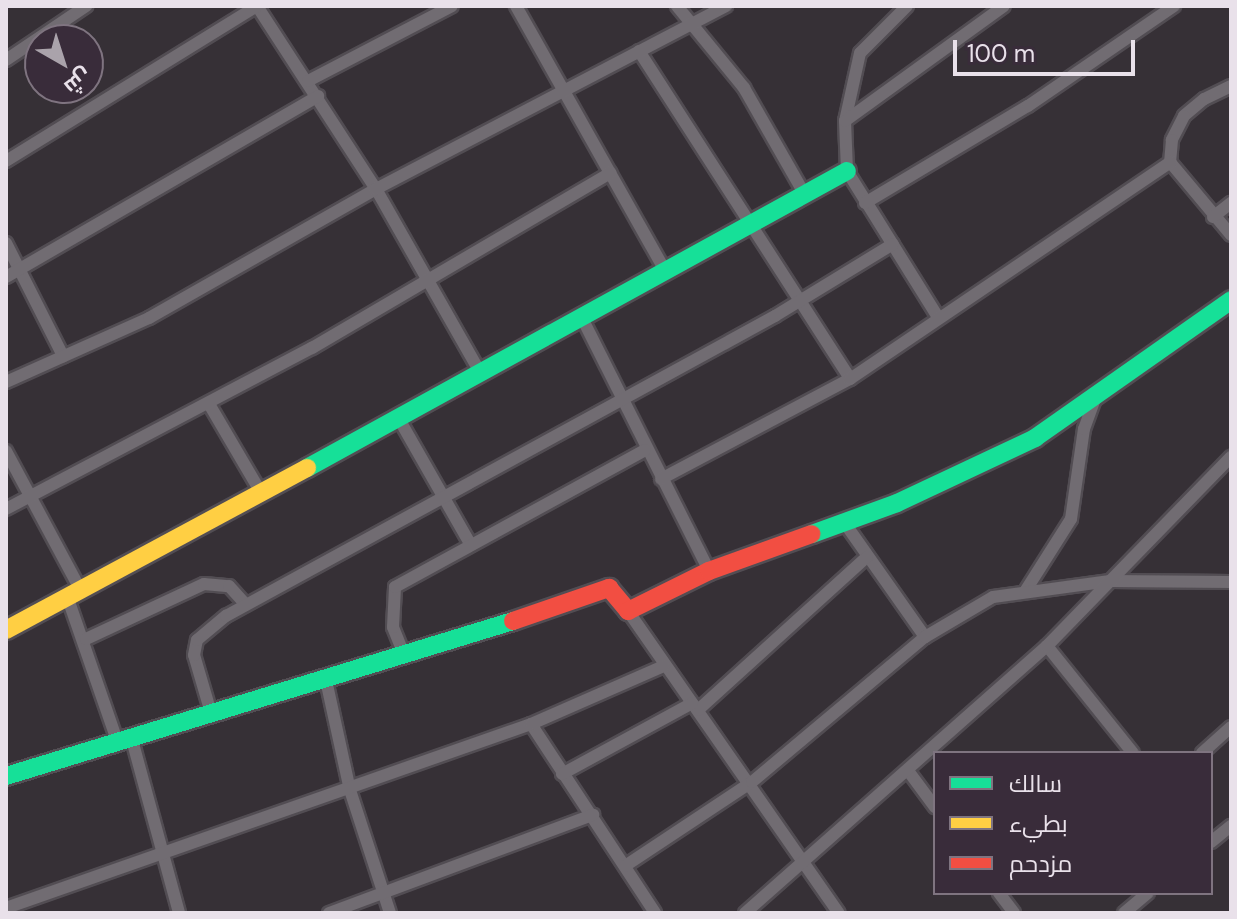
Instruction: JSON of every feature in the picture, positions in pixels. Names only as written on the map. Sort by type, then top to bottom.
[{"type":"street","points":[[6,60],[86,6]]},
{"type":"street","points":[[308,81],[452,6]]},
{"type":"street","points":[[516,6],[666,272]]},
{"type":"street","points":[[677,6],[744,88],[805,195]]},
{"type":"street","points":[[6,382],[149,318],[376,189],[726,6]]},
{"type":"street","points":[[907,6],[860,53],[845,121],[847,171],[938,317]]},
{"type":"street","points":[[845,121],[1004,6]]},
{"type":"street","points":[[865,203],[1028,106],[1174,6]]},
{"type":"street","points":[[6,161],[250,8],[318,96],[376,189],[481,374]]},
{"type":"street","points":[[639,51],[802,299],[850,379]]},
{"type":"street","points":[[1231,86],[1184,116],[1172,140],[1170,162],[1231,235]]},
{"type":"street","points":[[6,277],[318,96]]},
{"type":"street","points":[[661,479],[850,379],[1170,162]]},
{"type":"street","points":[[6,630],[583,320],[847,171]]},
{"type":"street","points":[[6,509],[209,404],[430,282],[610,173]]},
{"type":"street","points":[[1213,217],[1231,203]]},
{"type":"street","points":[[6,243],[63,356]]},
{"type":"street","points":[[211,713],[196,671],[197,640],[245,604],[621,400],[802,299],[893,244]]},
{"type":"street","points":[[628,611],[709,571],[897,503],[1035,438],[1231,300]]},
{"type":"street","points":[[583,320],[645,450],[709,571]]},
{"type":"street","points":[[1026,590],[1071,519],[1084,429],[1097,392]]},
{"type":"street","points":[[209,404],[260,491]]},
{"type":"street","points":[[399,419],[471,545]]},
{"type":"street","points":[[405,657],[393,627],[395,587],[645,450]]},
{"type":"street","points":[[6,451],[33,495],[74,592],[86,639],[124,738],[163,854],[179,913]]},
{"type":"street","points":[[745,913],[801,861],[909,772],[1047,646],[1231,457]]},
{"type":"street","points":[[844,522],[925,637]]},
{"type":"street","points":[[562,774],[695,707],[867,557]]},
{"type":"street","points":[[625,866],[752,782],[925,637],[993,597],[1026,590],[1110,581],[1231,582]]},
{"type":"street","points":[[86,639],[204,584],[229,586],[245,604]]},
{"type":"street","points":[[6,776],[124,738],[405,657],[609,588],[752,782],[801,861],[839,913]]},
{"type":"street","points":[[1047,646],[1131,751]]},
{"type":"street","points":[[6,908],[350,790],[531,724],[664,666]]},
{"type":"street","points":[[326,680],[350,790],[390,913]]},
{"type":"street","points":[[531,724],[562,774],[593,815],[651,912]]},
{"type":"street","points":[[1204,751],[1231,727]]},
{"type":"street","points":[[909,772],[933,804]]},
{"type":"street","points":[[329,913],[593,815]]},
{"type":"street","points":[[1213,840],[1231,826]]},
{"type":"street","points":[[1000,895],[1014,913]]},
{"type":"street","points":[[1124,913],[1146,895]]},
{"type":"traffic: fast","points":[[307,468],[847,171]]},
{"type":"traffic: fast","points":[[812,534],[897,503],[1035,438],[1231,300]]},
{"type":"traffic: fast","points":[[6,776],[513,621]]},
{"type":"traffic: slow","points":[[6,630],[307,468]]},
{"type":"traffic: jam","points":[[513,621],[609,588],[628,611],[709,571],[812,534]]}]
